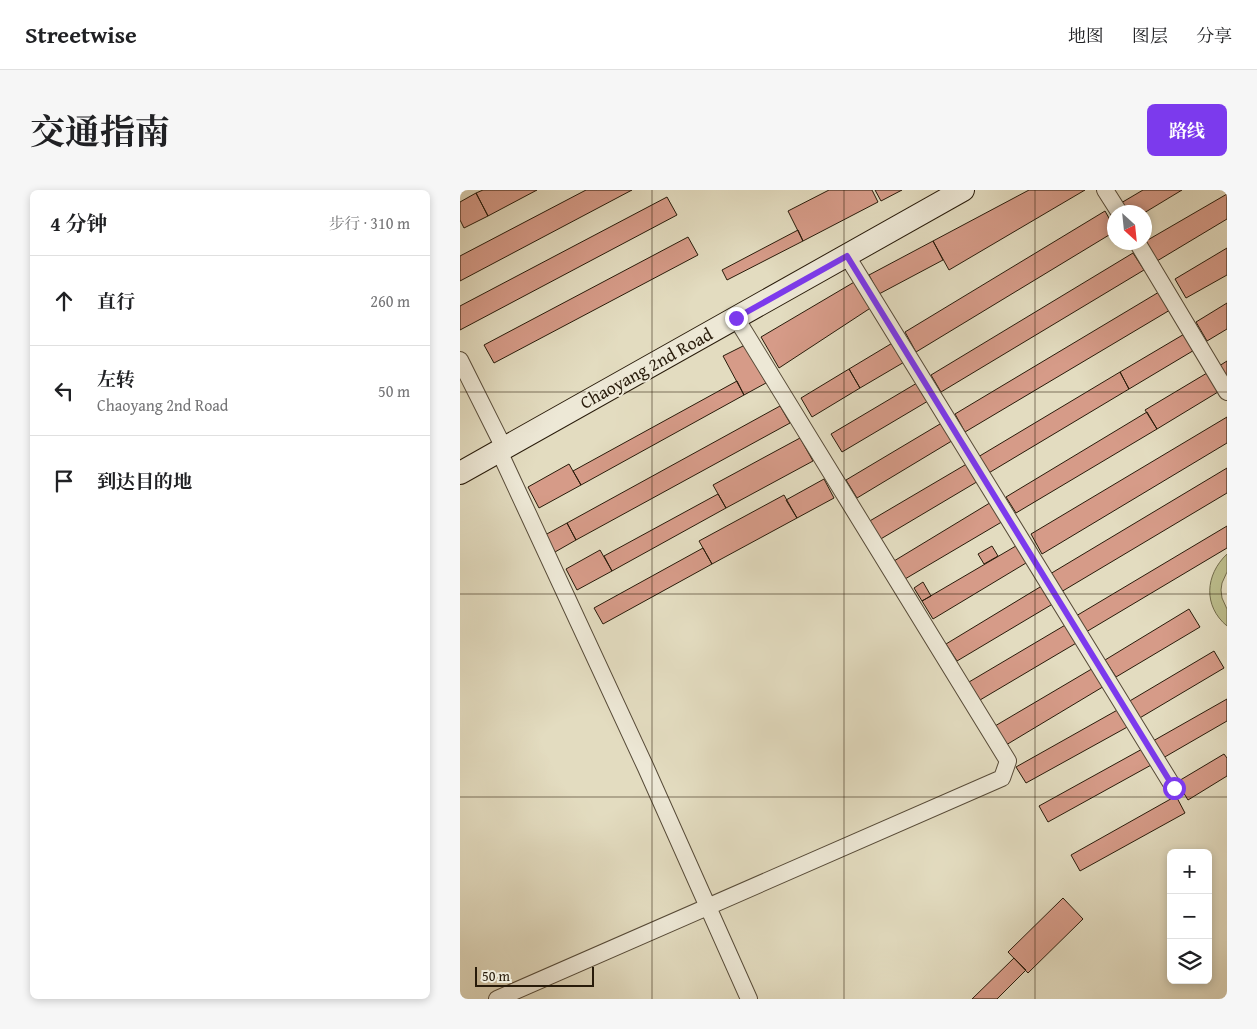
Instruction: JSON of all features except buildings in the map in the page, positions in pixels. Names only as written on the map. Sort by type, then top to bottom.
[{"type":"street","name":"Chaoyang 2nd Road","points":[[460,472],[963,190]]},
{"type":"street","points":[[1105,190],[1115,205]]},
{"type":"street","points":[[1142,250],[1227,392]]},
{"type":"street","points":[[847,256],[1174,788]]},
{"type":"street","points":[[497,999],[1002,778],[1008,761],[736,318]]},
{"type":"street","points":[[460,360],[502,449],[749,999]]},
{"type":"green space","points":[[1227,554],[1227,572],[1221,590],[1227,609],[1227,626],[1214,609],[1210,590],[1214,571]]},
{"type":"route","points":[[736,318],[847,256],[1174,788]]}]
